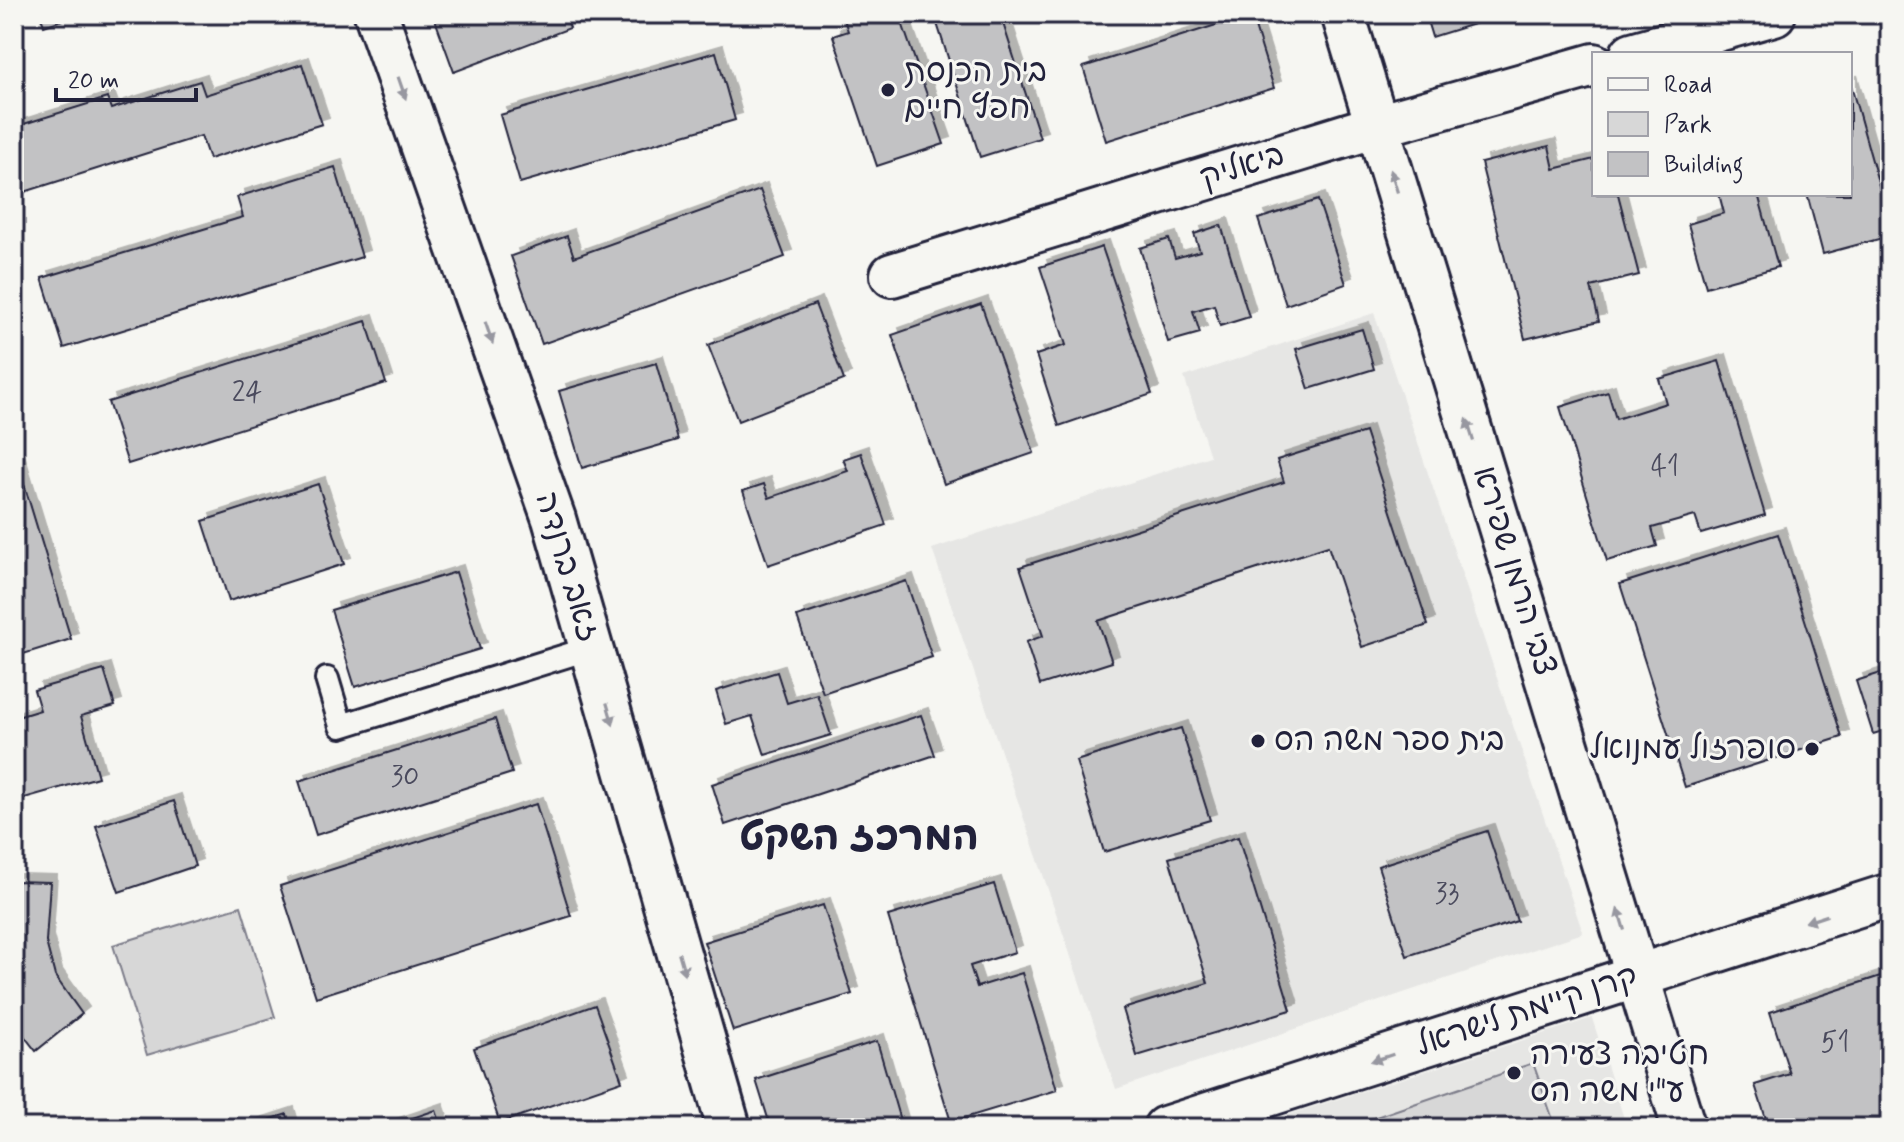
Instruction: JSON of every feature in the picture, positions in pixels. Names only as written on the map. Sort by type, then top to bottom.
[{"type":"street","name":"זאב ברנדה","points":[[376,14],[554,519],[729,1128]]},
{"type":"street","name":"צבי הרמן שפירא","points":[[1343,14],[1684,1128]]},
{"type":"street","points":[[1639,52],[1774,14]]},
{"type":"street","name":"ביאליק","points":[[892,275],[1377,126],[1592,66]]},
{"type":"street","name":"קרן קיימת לישראל","points":[[1165,1128],[1890,895]]},
{"type":"lane","points":[[327,679],[341,726],[591,648]]},
{"type":"shaded area","name":"בית ספר משה הס","points":[[1374,313],[1583,933],[1116,1089],[932,549],[1210,456],[1184,377]]},
{"type":"shaded area","name":"חטיבה צעירה ע\"י משה הס","points":[[1592,1018],[1627,1128],[1247,1128]]},
{"type":"green space","points":[[241,906],[275,1017],[147,1055],[113,945]]},
{"type":"green space","points":[[1533,1063],[1556,1128],[1344,1128]]},
{"type":"building","points":[[40,14],[80,14],[44,26]]},
{"type":"building","points":[[433,14],[565,14],[570,28],[454,72]]},
{"type":"building","name":"בית הכנסת חפץ חיים","points":[[842,14],[899,14],[944,144],[877,166],[833,36],[848,31]]},
{"type":"building","points":[[934,14],[1000,14],[1040,138],[980,157]]},
{"type":"building","points":[[1251,14],[1274,88],[1106,141],[1083,67]]},
{"type":"building","points":[[1425,14],[1506,14],[1432,37]]},
{"type":"building","points":[[716,52],[735,120],[520,183],[500,115]]},
{"type":"building","points":[[302,64],[322,124],[209,159],[201,136],[18,194],[14,182],[14,127],[107,98],[111,109],[200,81],[205,95]]},
{"type":"building","points":[[1852,89],[1890,225],[1890,236],[1823,254],[1808,196],[1852,196]]},
{"type":"building","points":[[1549,146],[1554,169],[1592,160],[1592,196],[1619,196],[1639,275],[1591,287],[1599,321],[1525,339],[1481,163]]},
{"type":"building","points":[[335,167],[362,257],[64,348],[42,278],[243,217],[237,197]]},
{"type":"building","points":[[760,190],[785,257],[542,344],[511,256],[567,236],[574,257]]},
{"type":"building","points":[[1720,196],[1759,196],[1778,267],[1706,287],[1688,224],[1724,213]]},
{"type":"building","points":[[1318,200],[1346,284],[1286,305],[1258,219]]},
{"type":"building","points":[[1221,225],[1249,317],[1220,326],[1214,305],[1193,311],[1200,333],[1168,342],[1140,248],[1169,239],[1175,258],[1200,251],[1194,234]]},
{"type":"building","points":[[1102,247],[1152,394],[1059,426],[1036,355],[1066,345],[1040,267]]},
{"type":"building","points":[[815,304],[844,380],[738,421],[708,345]]},
{"type":"building","points":[[981,304],[1034,453],[944,484],[892,335]]},
{"type":"building","points":[[366,321],[386,383],[128,464],[108,402]]},
{"type":"building","points":[[1362,329],[1374,369],[1309,389],[1296,349]]},
{"type":"building","points":[[1719,361],[1765,515],[1701,534],[1695,516],[1652,528],[1657,546],[1607,561],[1560,407],[1608,392],[1616,419],[1666,403],[1659,379]]},
{"type":"building","points":[[656,363],[678,440],[582,468],[559,391]]},
{"type":"building","points":[[1365,432],[1428,625],[1362,647],[1328,546],[1098,621],[1112,662],[1040,685],[1026,642],[1043,636],[1020,567],[1284,482],[1277,460]]},
{"type":"building","points":[[14,451],[71,639],[14,657]]},
{"type":"building","points":[[861,453],[886,525],[768,565],[743,491],[764,484],[769,498],[848,471],[843,459]]},
{"type":"building","points":[[318,484],[344,564],[229,601],[203,521]]},
{"type":"building","points":[[1778,534],[1842,737],[1685,787],[1620,584]]},
{"type":"building","points":[[456,572],[480,649],[355,687],[331,610]]},
{"type":"building","points":[[906,581],[932,657],[823,693],[797,617]]},
{"type":"building","points":[[104,670],[115,706],[81,716],[98,777],[14,801],[14,718],[40,710],[34,690]]},
{"type":"building","points":[[1890,670],[1890,729],[1873,734],[1856,681]]},
{"type":"building","points":[[777,672],[787,703],[817,694],[831,735],[765,755],[752,716],[726,724],[716,691]]},
{"type":"building","points":[[921,715],[935,755],[725,825],[712,784]]},
{"type":"building","points":[[495,719],[512,773],[316,835],[299,781]]},
{"type":"building","points":[[1181,728],[1210,820],[1104,852],[1076,761]]},
{"type":"building","points":[[174,801],[195,866],[119,892],[96,826]]},
{"type":"building","points":[[536,804],[571,916],[316,997],[280,886]]},
{"type":"building","points":[[1487,831],[1517,921],[1407,956],[1378,866]]},
{"type":"building","points":[[1238,837],[1291,1010],[1137,1056],[1123,1009],[1208,983],[1169,858]]},
{"type":"building","points":[[14,881],[50,882],[46,942],[55,976],[82,1014],[36,1051],[14,1023]]},
{"type":"building","points":[[994,884],[1015,952],[970,966],[977,987],[1022,973],[1057,1090],[951,1122],[888,916]]},
{"type":"building","points":[[823,905],[852,994],[733,1031],[704,942]]},
{"type":"building","points":[[1890,973],[1890,1128],[1769,1128],[1755,1085],[1790,1074],[1770,1012]]},
{"type":"building","points":[[595,1005],[622,1081],[500,1123],[474,1048]]},
{"type":"building","points":[[877,1041],[901,1124],[888,1128],[771,1128],[756,1080]]},
{"type":"building","points":[[436,1110],[442,1128],[383,1128]]},
{"type":"building","points":[[287,1114],[291,1128],[244,1128]]},
{"type":"place","name":"בית הכנסת חפץ חיים","points":[[888,90]]},
{"type":"place","name":"בית ספר משה הס","points":[[1258,741]]},
{"type":"place","name":"סופרזול עמנואל","points":[[1812,749]]},
{"type":"place","name":"חטיבה צעירה ע\"י משה הס","points":[[1514,1073]]},
{"type":"district","name":"המרכז השקט","points":[[859,838]]}]
